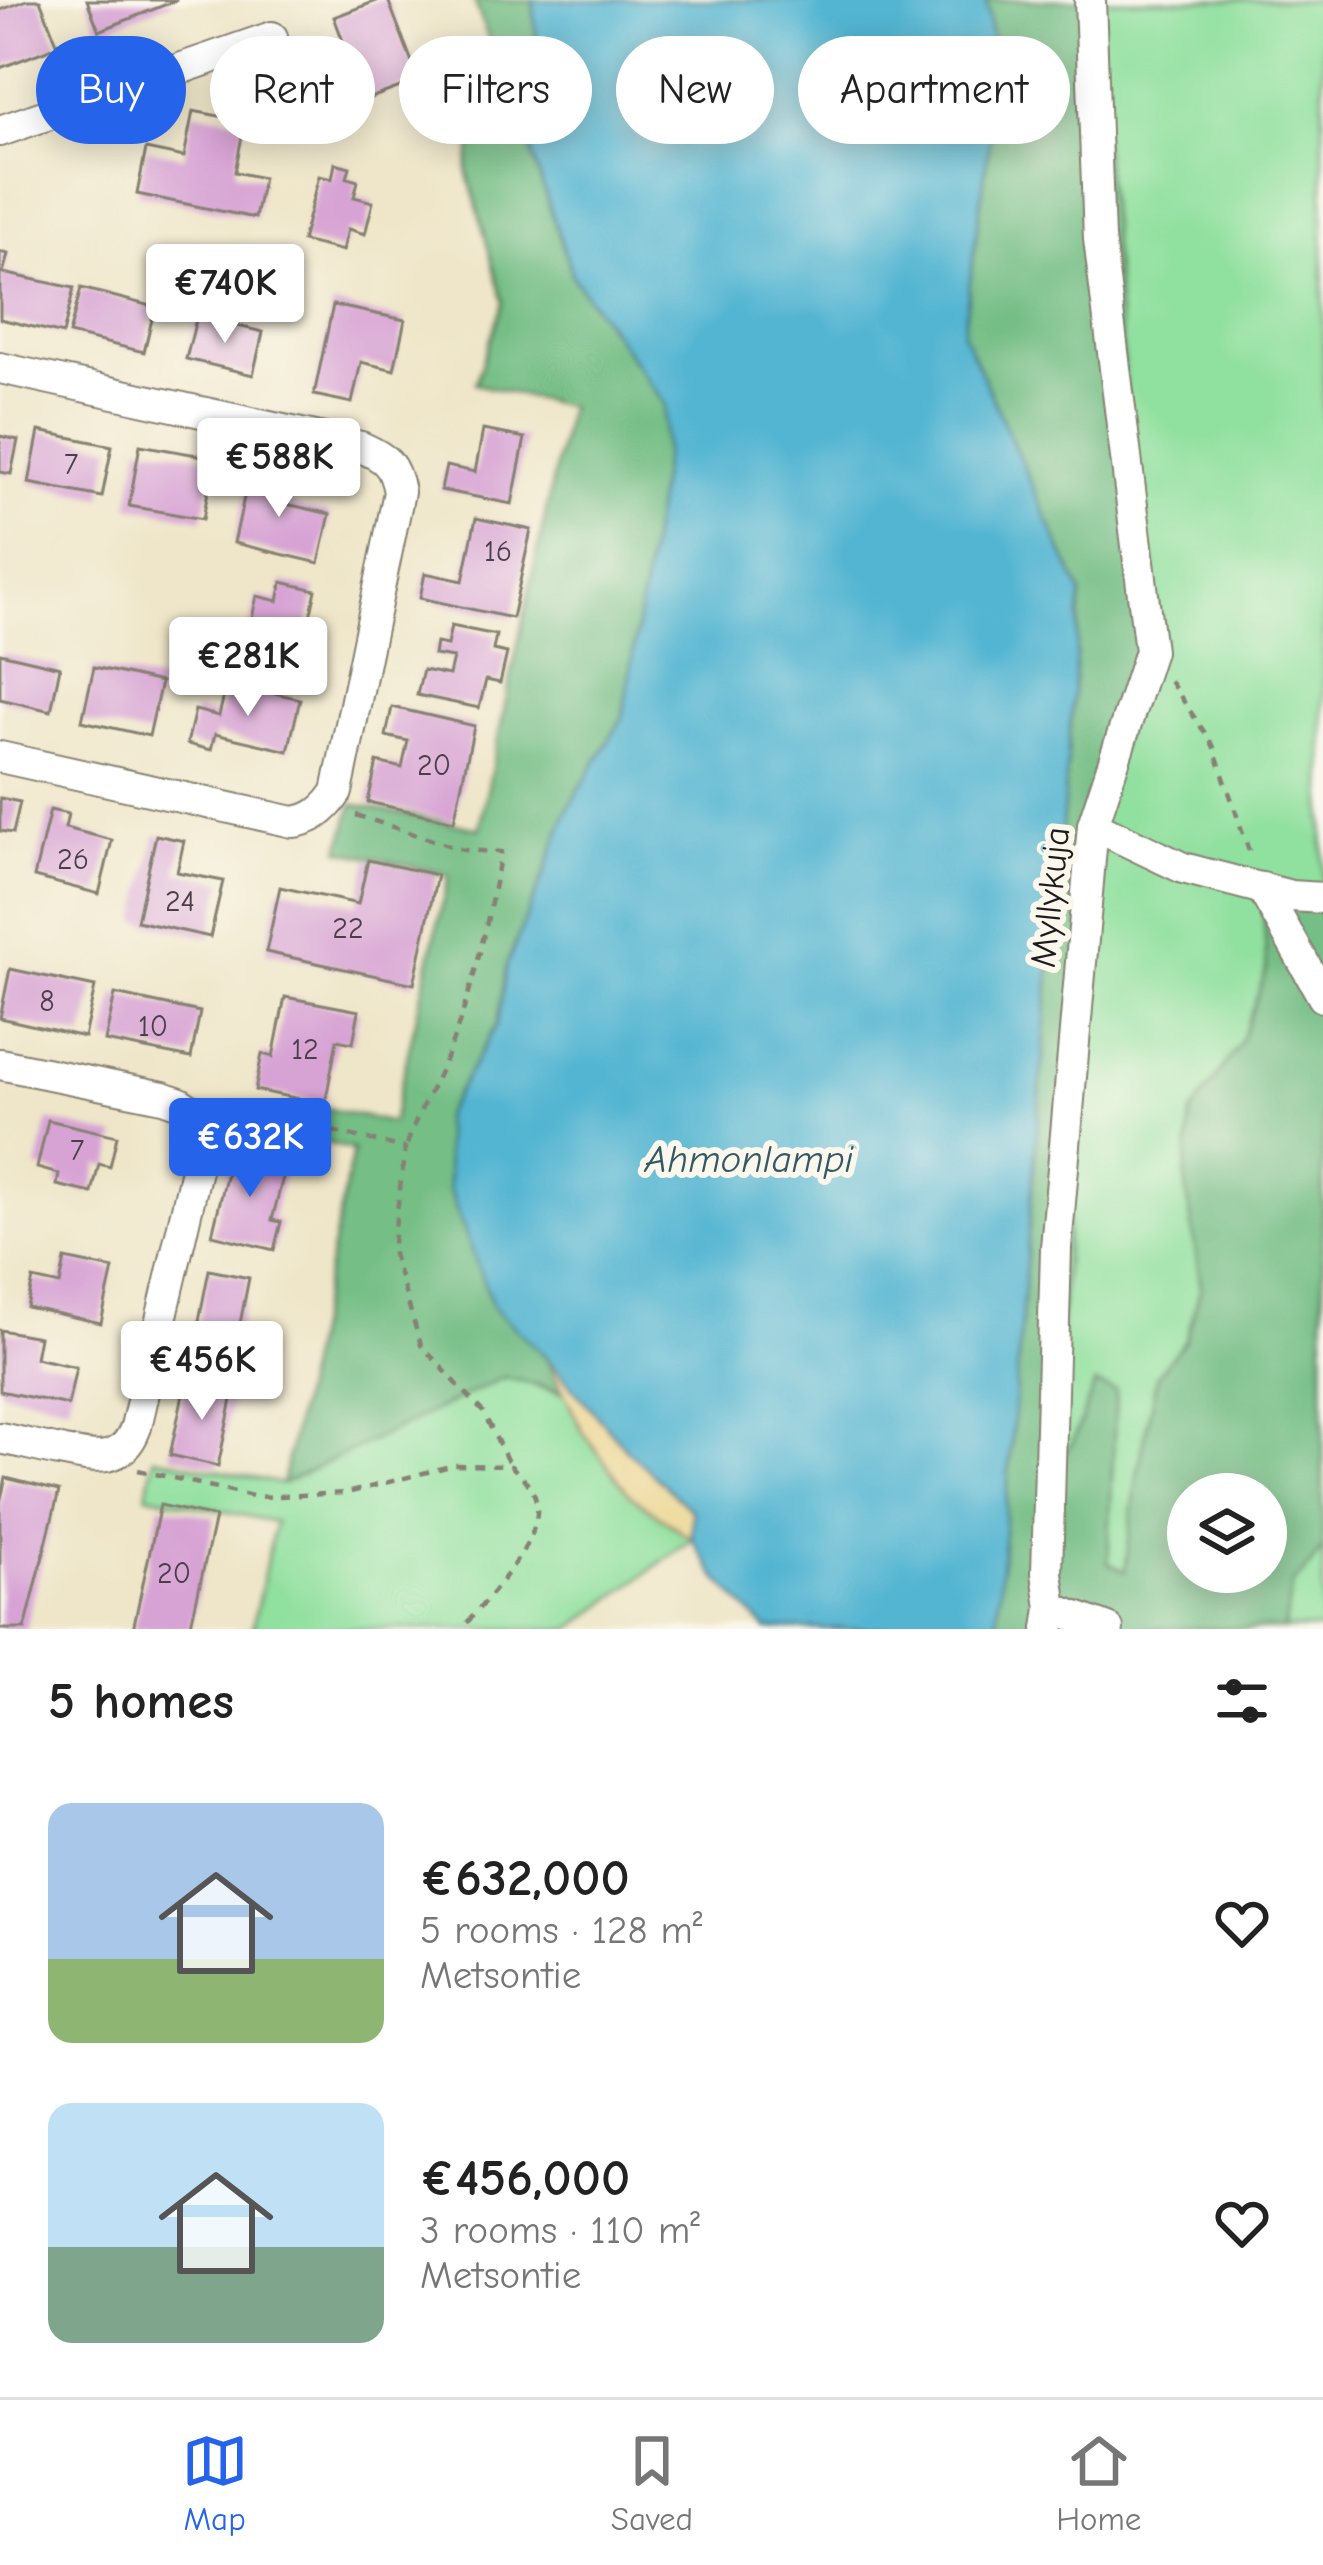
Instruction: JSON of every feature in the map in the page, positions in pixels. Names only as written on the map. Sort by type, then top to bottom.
[{"type":"street","name":"Myllykuja","points":[[1090,0],[1099,239],[1150,651],[1093,825],[1057,1248],[1048,1573],[1050,1619],[1108,1629]]},
{"type":"street","points":[[0,131],[210,58]]},
{"type":"street","points":[[0,368],[361,446],[390,465],[399,492],[337,792],[328,806],[293,822],[0,757]]},
{"type":"street","points":[[1093,825],[1183,868],[1292,896],[1323,898]]},
{"type":"street","points":[[1262,888],[1323,997]]},
{"type":"street","points":[[0,1064],[163,1097],[196,1114],[202,1131],[202,1150],[130,1440],[113,1454],[94,1458],[0,1438]]},
{"type":"path","points":[[1150,651],[1213,745],[1262,888]]},
{"type":"path","points":[[328,806],[463,850],[501,853],[474,982],[405,1148],[392,1251],[421,1345],[483,1412],[537,1507],[528,1546],[461,1629]]},
{"type":"path","points":[[190,1109],[198,1100],[405,1148]]},
{"type":"path","points":[[113,1454],[142,1473],[257,1497],[346,1493],[454,1465],[511,1466]]},
{"type":"green space","points":[[474,0],[533,0],[536,36],[487,36]]},
{"type":"green space","points":[[986,0],[1090,0],[1150,651],[1093,825],[1052,1467],[1073,1442],[1095,1384],[1116,1391],[1108,1563],[1125,1571],[1157,1375],[1186,1339],[1201,1287],[1185,1177],[1191,1114],[1240,1043],[1267,969],[1262,888],[1323,904],[1323,1548],[1293,1583],[1284,1629],[996,1629],[1081,593],[963,333],[989,144],[1070,144],[1070,36],[992,36]]},
{"type":"green space","points":[[1090,0],[1323,0],[1323,904],[1262,889],[1267,969],[1240,1043],[1191,1114],[1185,1177],[1201,1287],[1186,1339],[1157,1375],[1137,1477],[1126,1571],[1108,1564],[1115,1391],[1095,1384],[1073,1442],[1051,1469],[1093,825]]},
{"type":"green space","points":[[473,144],[529,144],[573,277],[665,404],[664,454],[623,717],[567,810],[507,964],[497,1024],[443,1117],[493,1307],[546,1357],[562,1391],[504,1377],[282,1484],[353,1150],[303,1137],[311,1105],[392,1123],[449,875],[340,850],[353,804],[479,829],[568,407],[475,384],[503,302],[467,170]]},
{"type":"green space","points":[[505,1377],[582,1399],[627,1450],[692,1511],[692,1539],[571,1629],[252,1629],[275,1522],[147,1495],[154,1457],[282,1484]]},
{"type":"green space","points":[[1323,1548],[1323,1629],[1284,1629],[1293,1583]]},
{"type":"sand","points":[[546,1357],[627,1450],[692,1511],[692,1539],[630,1495],[584,1434]]},
{"type":"water","name":"Ahmonlampi","points":[[533,0],[986,0],[992,36],[798,36],[798,144],[989,144],[963,333],[1081,593],[996,1629],[766,1629],[716,1577],[692,1539],[692,1511],[627,1450],[546,1357],[493,1307],[449,1190],[443,1117],[497,1024],[507,964],[567,810],[623,717],[664,454],[665,404],[573,277],[529,144],[592,144],[592,36],[536,35]]},
{"type":"building","points":[[40,0],[54,36],[36,36],[36,54],[0,68],[0,10]]},
{"type":"building","points":[[87,0],[177,0],[99,31]]},
{"type":"building","points":[[388,0],[402,36],[399,87],[375,96],[375,36],[341,36],[334,17]]},
{"type":"building","points":[[193,111],[210,114],[210,144],[240,144],[235,172],[263,178],[255,218],[137,194],[146,149],[184,157]]},
{"type":"building","points":[[335,163],[350,167],[347,178],[358,181],[354,197],[373,202],[365,234],[348,229],[343,251],[302,241],[319,176],[332,179]]},
{"type":"building","points":[[0,252],[8,254],[3,273],[74,288],[63,334],[0,319]]},
{"type":"building","points":[[81,288],[155,307],[144,352],[69,334]]},
{"type":"building","points":[[333,305],[405,320],[394,370],[361,362],[352,403],[314,395]]},
{"type":"building","points":[[197,316],[263,332],[253,375],[186,359]]},
{"type":"building","points":[[483,430],[525,438],[512,504],[441,490],[446,466],[475,472]]},
{"type":"building","points":[[39,431],[112,446],[102,497],[29,483]]},
{"type":"building","points":[[0,436],[18,440],[11,474],[0,472]]},
{"type":"building","points":[[140,445],[214,458],[203,519],[129,506]]},
{"type":"building","points":[[251,466],[288,474],[282,503],[330,514],[319,563],[234,543]]},
{"type":"building","points":[[476,518],[531,530],[512,618],[420,598],[425,573],[463,581]]},
{"type":"building","points":[[282,582],[316,590],[306,634],[291,630],[285,657],[245,648],[257,596],[278,601]]},
{"type":"building","points":[[451,626],[496,635],[493,650],[507,653],[500,683],[486,680],[479,708],[417,695],[423,670],[449,675],[453,658],[434,655],[436,643],[447,645]]},
{"type":"building","points":[[0,653],[60,667],[51,711],[0,699]]},
{"type":"building","points":[[94,667],[161,682],[149,736],[82,721]]},
{"type":"building","points":[[227,682],[300,699],[288,751],[215,734],[211,750],[187,744],[195,710],[219,716]]},
{"type":"building","points":[[392,707],[474,726],[454,821],[368,802],[377,762],[402,768],[408,741],[386,736]]},
{"type":"building","points":[[0,798],[20,802],[13,833],[0,831]]},
{"type":"building","points":[[50,810],[68,814],[65,828],[112,840],[99,894],[34,877]]},
{"type":"building","points":[[156,835],[184,841],[177,872],[223,881],[210,937],[137,921]]},
{"type":"building","points":[[368,860],[437,875],[414,984],[266,952],[280,887],[358,904]]},
{"type":"building","points":[[10,969],[95,987],[84,1037],[0,1018]]},
{"type":"building","points":[[115,994],[200,1012],[191,1058],[105,1041]]},
{"type":"building","points":[[285,997],[359,1011],[353,1043],[337,1040],[325,1104],[255,1090],[262,1054],[273,1057]]},
{"type":"building","points":[[48,1120],[117,1136],[110,1167],[99,1164],[92,1193],[57,1185],[59,1174],[37,1168]]},
{"type":"building","points":[[233,1148],[287,1161],[272,1220],[281,1222],[274,1250],[212,1235]]},
{"type":"building","points":[[65,1259],[113,1269],[101,1323],[27,1307],[33,1279],[60,1285]]},
{"type":"building","points":[[209,1270],[249,1278],[234,1354],[194,1346]]},
{"type":"building","points":[[0,1330],[39,1337],[35,1358],[76,1367],[68,1405],[0,1391]]},
{"type":"building","points":[[186,1380],[234,1390],[218,1466],[170,1455]]},
{"type":"building","points":[[6,1478],[59,1491],[25,1629],[0,1629],[0,1503]]},
{"type":"building","points":[[160,1505],[215,1517],[190,1629],[133,1629]]}]
